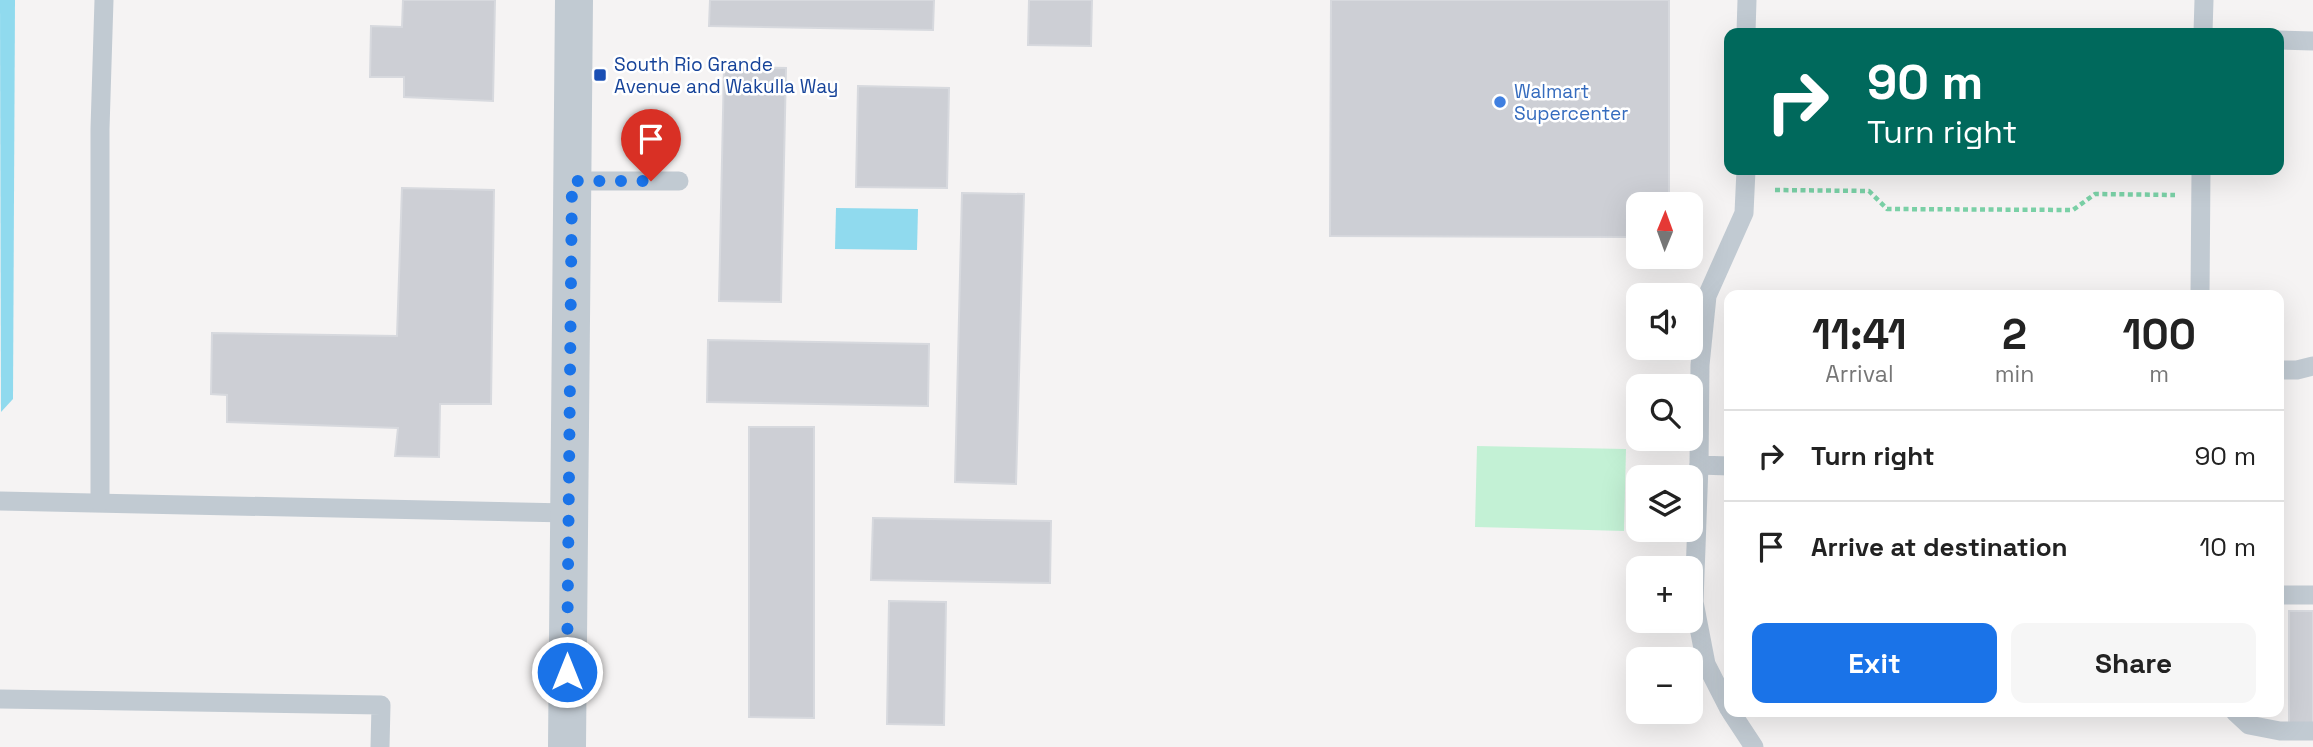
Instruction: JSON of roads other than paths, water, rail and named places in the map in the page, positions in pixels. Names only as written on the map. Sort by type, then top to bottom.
[{"type":"street","points":[[567,747],[574,0]]},
{"type":"lane","points":[[100,502],[100,143],[104,0]]},
{"type":"lane","points":[[1746,28],[1747,0]]},
{"type":"lane","points":[[2203,28],[2204,0]]},
{"type":"lane","points":[[2284,40],[2313,41]]},
{"type":"lane","points":[[1699,465],[1700,365],[1707,296],[1744,214],[1745,175]]},
{"type":"lane","points":[[2200,290],[2201,175]]},
{"type":"lane","points":[[572,181],[679,181]]},
{"type":"lane","points":[[2284,370],[2313,366]]},
{"type":"lane","points":[[1703,465],[1724,466]]},
{"type":"lane","points":[[0,500],[568,513]]},
{"type":"lane","points":[[1696,542],[1694,602],[1706,664],[1724,699]]},
{"type":"lane","points":[[2284,595],[2313,595]]},
{"type":"lane","points":[[0,699],[381,705],[380,747]]},
{"type":"lane","points":[[1734,717],[1754,747]]},
{"type":"lane","points":[[2240,717],[2249,725],[2280,731],[2313,732]]},
{"type":"water","points":[[0,0],[15,0],[13,399],[1,412]]},
{"type":"water","points":[[836,208],[918,209],[917,250],[835,249]]},
{"type":"place","name":"South Rio Grande Avenue and Wakulla Way","points":[[600,75]]},
{"type":"place","name":"Walmart Supercenter","points":[[1500,102]]}]
